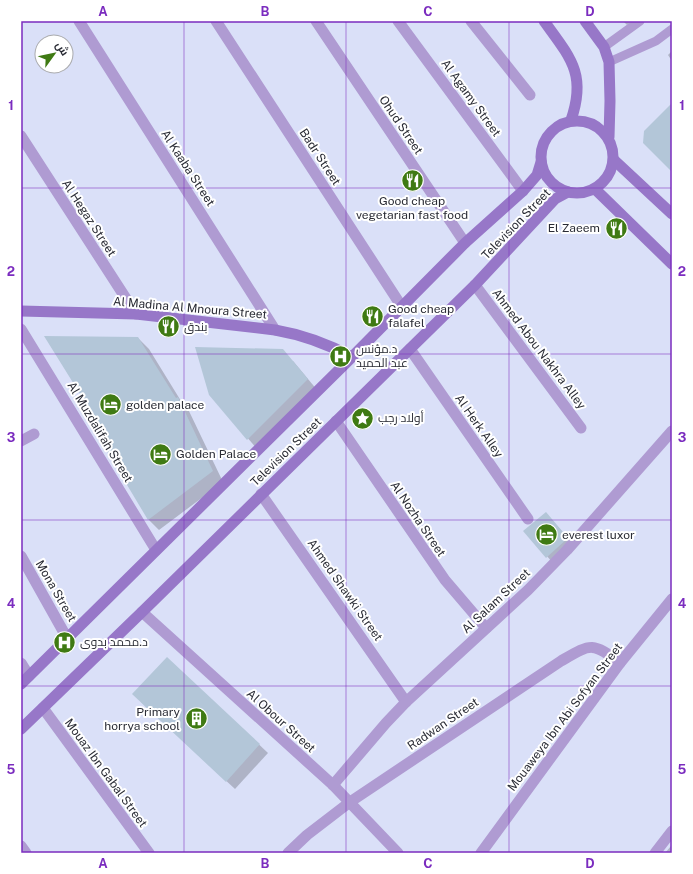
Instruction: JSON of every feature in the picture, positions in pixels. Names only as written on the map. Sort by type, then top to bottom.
[{"type":"main road","points":[[544,21],[563,46],[573,64],[578,86],[576,106],[571,120]]},
{"type":"main road","points":[[585,21],[604,47],[609,62],[609,137],[614,160],[611,171],[604,181],[595,189],[582,193],[568,192],[555,186],[545,176],[540,162],[541,148],[547,135],[557,126],[571,120],[585,121],[600,128],[609,137]]},
{"type":"main road","points":[[614,160],[672,214]]},
{"type":"main road","name":"Television Street","points":[[25,680],[352,358],[465,243],[523,191],[537,175],[540,162]]},
{"type":"main road","points":[[595,189],[672,264]]},
{"type":"main road","name":"Television Street","points":[[21,729],[475,285],[555,199],[568,192]]},
{"type":"main road","name":"Al Madina Al Mnoura Street","points":[[21,311],[136,314],[275,330],[297,334],[318,341],[352,358]]},
{"type":"street","name":"Al Kaaba Street","points":[[78,21],[275,330]]},
{"type":"street","name":"Badr Street","points":[[216,21],[402,308]]},
{"type":"street","name":"Ohud Street","points":[[316,21],[465,243]]},
{"type":"street","name":"Al Agamy Street","points":[[398,21],[523,191]]},
{"type":"street","points":[[471,21],[530,95]]},
{"type":"street","name":"Al Hegaz Street","points":[[21,136],[136,314]]},
{"type":"street","name":"Ahmed Abou Nakhra Alley","points":[[475,285],[581,428]]},
{"type":"street","name":"Al Muzdalifah Street","points":[[21,328],[156,550]]},
{"type":"street","name":"Al Herk Alley","points":[[410,349],[528,519]]},
{"type":"street","name":"Al Nozha Street","points":[[336,421],[445,580],[486,628]]},
{"type":"street","name":"Al Salam Street","points":[[333,785],[406,702],[528,590],[567,550],[672,431]]},
{"type":"street","points":[[21,441],[34,434]]},
{"type":"street","name":"Ahmed Shawki Street","points":[[261,494],[406,702]]},
{"type":"street","name":"Mona Street","points":[[21,556],[68,638]]},
{"type":"street","name":"Mouaweya Ibn Abi Sofyan Street","points":[[481,853],[620,663],[672,599]]},
{"type":"street","name":"Al Obour Street","points":[[142,612],[333,785],[398,853]]},
{"type":"street","name":"Radwan Street","points":[[288,853],[307,835],[350,802],[544,672],[581,650],[588,647],[595,647],[602,650],[620,663]]},
{"type":"street","points":[[21,663],[25,680]]},
{"type":"street","name":"Mouaz Ibn Gabal Street","points":[[43,708],[149,853]]},
{"type":"street","points":[[655,853],[672,831]]},
{"type":"street","points":[[21,846],[26,853]]},
{"type":"lane","points":[[604,47],[640,21]]},
{"type":"lane","points":[[609,62],[656,41],[672,29]]},
{"type":"building","points":[[672,103],[672,172],[643,143],[644,131]]},
{"type":"building","points":[[44,336],[138,337],[176,398],[178,397],[213,471],[148,520],[102,443],[108,439]]},
{"type":"building","points":[[195,347],[283,349],[308,379],[247,440],[209,395]]},
{"type":"building","name":"everest luxor","points":[[546,512],[568,538],[546,558],[523,531]]},
{"type":"building","name":"Primary horrya school","points":[[167,657],[260,744],[226,782],[132,694]]},
{"type":"place","name":"Good cheap vegetarian fast food","points":[[412,180]]},
{"type":"place","name":"El Zaeem","points":[[616,228]]},
{"type":"place","name":"Good cheap falafel","points":[[372,316]]},
{"type":"place","name":"بندق","points":[[168,327]]},
{"type":"place","name":"د.مؤنس عبد الحميد","points":[[341,356]]},
{"type":"place","name":"golden palace","points":[[110,405]]},
{"type":"place","name":"أولاد رجب","points":[[362,418]]},
{"type":"place","name":"Golden Palace","points":[[161,454]]},
{"type":"place","name":"everest luxor","points":[[546,535]]},
{"type":"place","name":"د.محمد بدوى","points":[[64,642]]},
{"type":"place","name":"Primary horrya school","points":[[196,719]]}]
